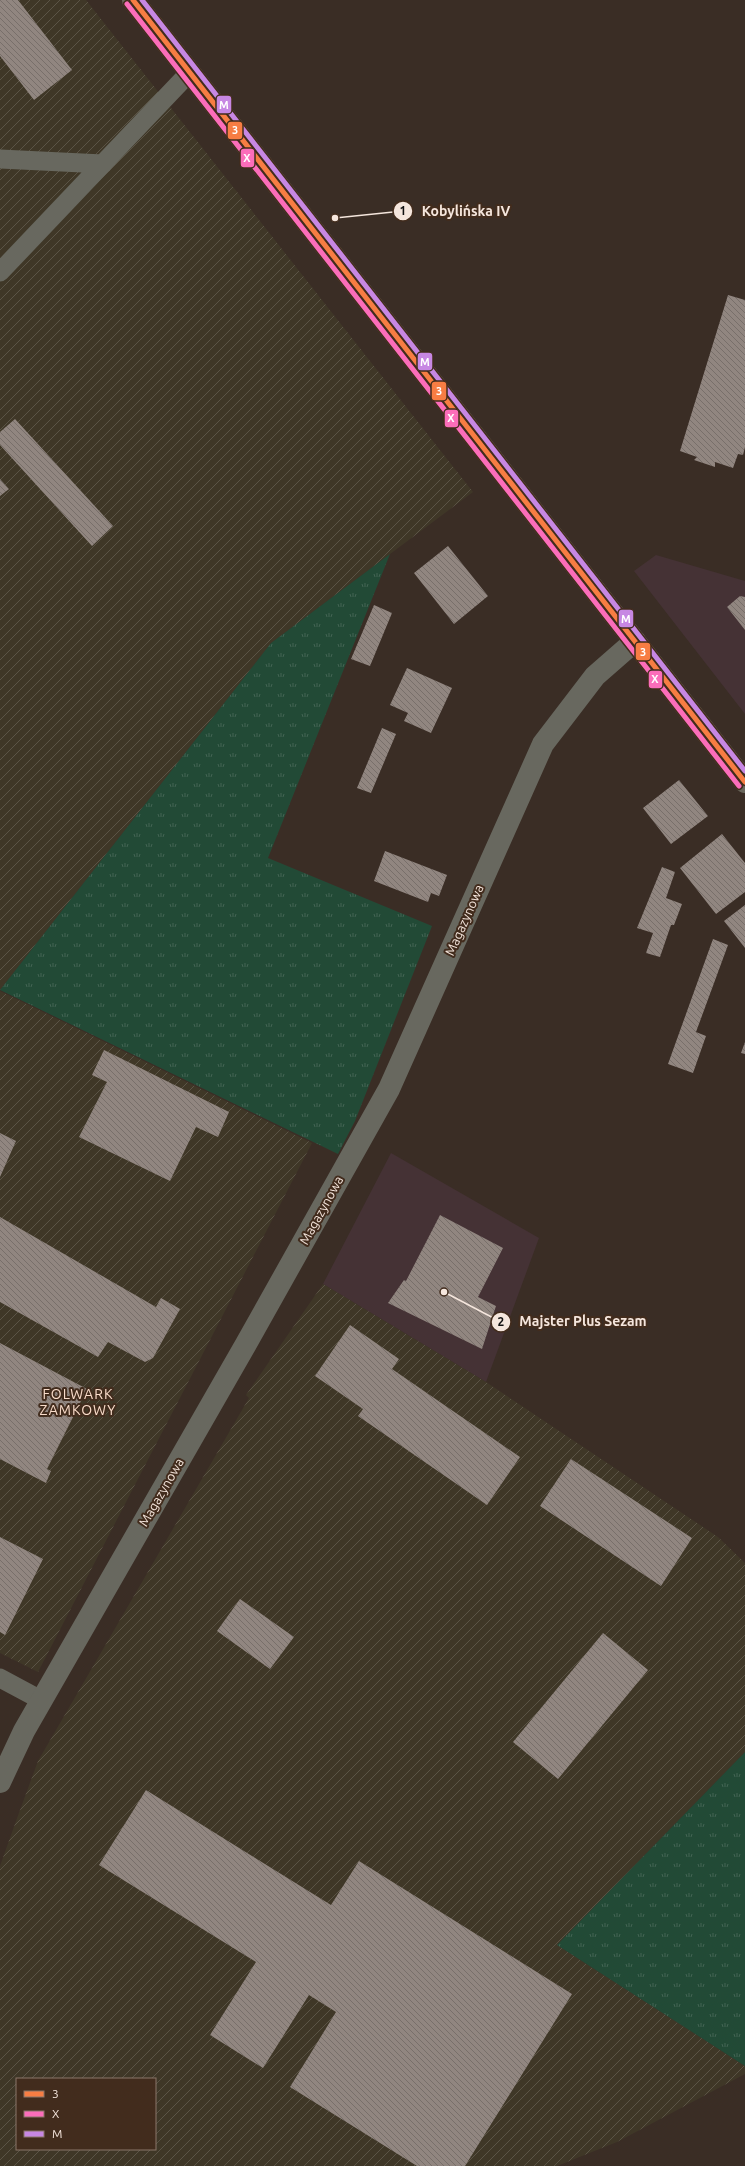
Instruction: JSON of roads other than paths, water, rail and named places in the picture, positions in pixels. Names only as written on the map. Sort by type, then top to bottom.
[{"type":"main road","points":[[133,0],[745,782]]},
{"type":"street","name":"Magazynowa","points":[[0,1782],[24,1731],[246,1344],[389,1089],[543,744],[595,676],[635,641]]},
{"type":"lane","points":[[0,272],[190,72]]},
{"type":"lane","points":[[0,159],[103,164]]},
{"type":"lane","points":[[0,1678],[42,1700]]},
{"type":"place","name":"Kobylińska IV","points":[[335,218]]},
{"type":"place","name":"Majster Plus Sezam","points":[[444,1292]]},
{"type":"district","name":"FOLWARK ZAMKOWY","points":[[78,1402]]}]
